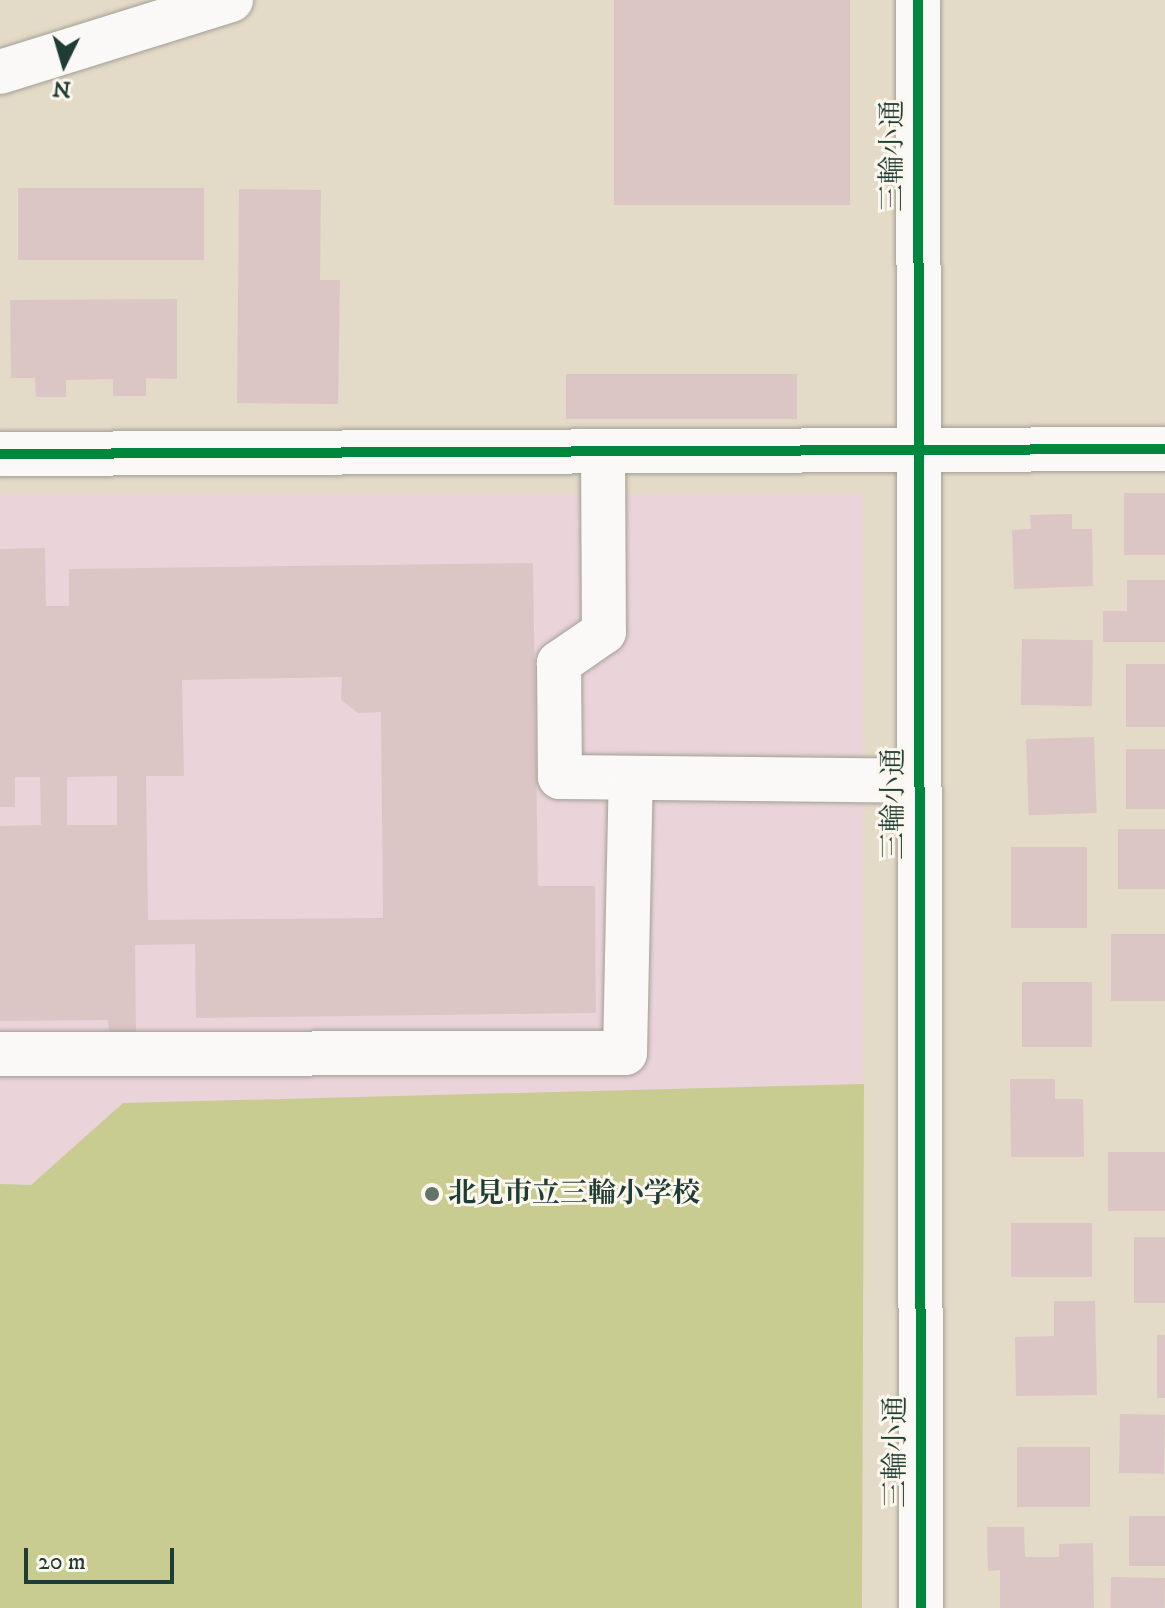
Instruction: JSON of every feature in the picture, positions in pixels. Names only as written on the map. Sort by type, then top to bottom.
[{"type":"street","points":[[0,72],[231,0]]},
{"type":"street","name":"三輪小通","points":[[918,0],[921,1608]]},
{"type":"street","points":[[0,454],[1165,449]]},
{"type":"street","points":[[603,452],[604,632],[559,663],[560,777],[918,781]]},
{"type":"street","points":[[0,1054],[625,1053],[631,778]]},
{"type":"shaded area","name":"北見市立三輪小学校","points":[[0,494],[863,494],[863,1608],[0,1608]]},
{"type":"green space","points":[[864,1084],[862,1608],[0,1608],[0,1184],[31,1185],[123,1103]]},
{"type":"building","points":[[614,0],[850,0],[850,205],[614,205]]},
{"type":"building","points":[[18,188],[204,188],[204,260],[18,260]]},
{"type":"building","points":[[239,189],[321,190],[320,280],[340,280],[338,404],[237,403]]},
{"type":"building","points":[[177,299],[177,379],[146,378],[146,396],[113,396],[113,379],[66,380],[66,397],[36,397],[35,378],[11,378],[10,300]]},
{"type":"building","points":[[566,374],[797,374],[797,419],[566,419]]},
{"type":"building","points":[[1124,493],[1165,493],[1165,555],[1124,555]]},
{"type":"building","points":[[1072,514],[1072,529],[1092,529],[1093,586],[1014,589],[1012,530],[1031,529],[1030,515]]},
{"type":"building","points":[[45,548],[46,606],[69,606],[69,569],[533,563],[538,886],[595,886],[596,1013],[196,1018],[195,944],[135,945],[136,1034],[109,1034],[108,1020],[0,1021],[0,826],[41,825],[40,777],[15,777],[15,807],[0,807],[0,549]],"holes":[[[342,677],[341,700],[358,713],[381,712],[383,918],[148,920],[146,776],[184,776],[182,680]],[[117,776],[117,825],[67,825],[67,777]]]},
{"type":"building","points":[[1127,580],[1165,580],[1165,642],[1103,642],[1103,611],[1127,611]]},
{"type":"building","points":[[1022,639],[1093,640],[1092,706],[1021,705]]},
{"type":"building","points":[[1126,664],[1165,664],[1165,727],[1126,727]]},
{"type":"building","points":[[1094,737],[1097,813],[1029,815],[1026,739]]},
{"type":"building","points":[[1126,749],[1165,749],[1165,809],[1126,809]]},
{"type":"building","points":[[1118,829],[1165,829],[1165,889],[1118,889]]},
{"type":"building","points":[[1011,847],[1087,847],[1087,928],[1011,928]]},
{"type":"building","points":[[1111,934],[1165,934],[1165,1001],[1111,1001]]},
{"type":"building","points":[[1022,982],[1092,982],[1092,1047],[1022,1047]]},
{"type":"building","points":[[1010,1079],[1055,1079],[1055,1099],[1083,1099],[1084,1157],[1011,1157]]},
{"type":"building","points":[[1108,1152],[1165,1152],[1165,1211],[1108,1211]]},
{"type":"building","points":[[1011,1223],[1092,1223],[1092,1277],[1011,1277]]},
{"type":"building","points":[[1134,1237],[1165,1237],[1165,1303],[1134,1303]]},
{"type":"building","points":[[1054,1301],[1095,1301],[1097,1395],[1016,1396],[1015,1337],[1054,1336]]},
{"type":"building","points":[[1157,1335],[1165,1335],[1165,1398],[1157,1398]]},
{"type":"building","points":[[1120,1414],[1165,1415],[1164,1474],[1119,1473]]},
{"type":"building","points":[[1017,1447],[1090,1447],[1090,1507],[1017,1507]]},
{"type":"building","points":[[1129,1516],[1165,1516],[1165,1566],[1129,1566]]},
{"type":"building","points":[[987,1527],[1024,1527],[1025,1557],[1059,1557],[1059,1544],[1093,1543],[1094,1608],[1000,1608],[1000,1570],[988,1571]]},
{"type":"building","points":[[1111,1577],[1165,1578],[1164,1608],[1110,1608]]},
{"type":"cycle path","points":[[918,0],[921,1608]]},
{"type":"cycle path","points":[[0,454],[1165,449]]},
{"type":"place","name":"北見市立三輪小学校","points":[[432,1194]]}]
